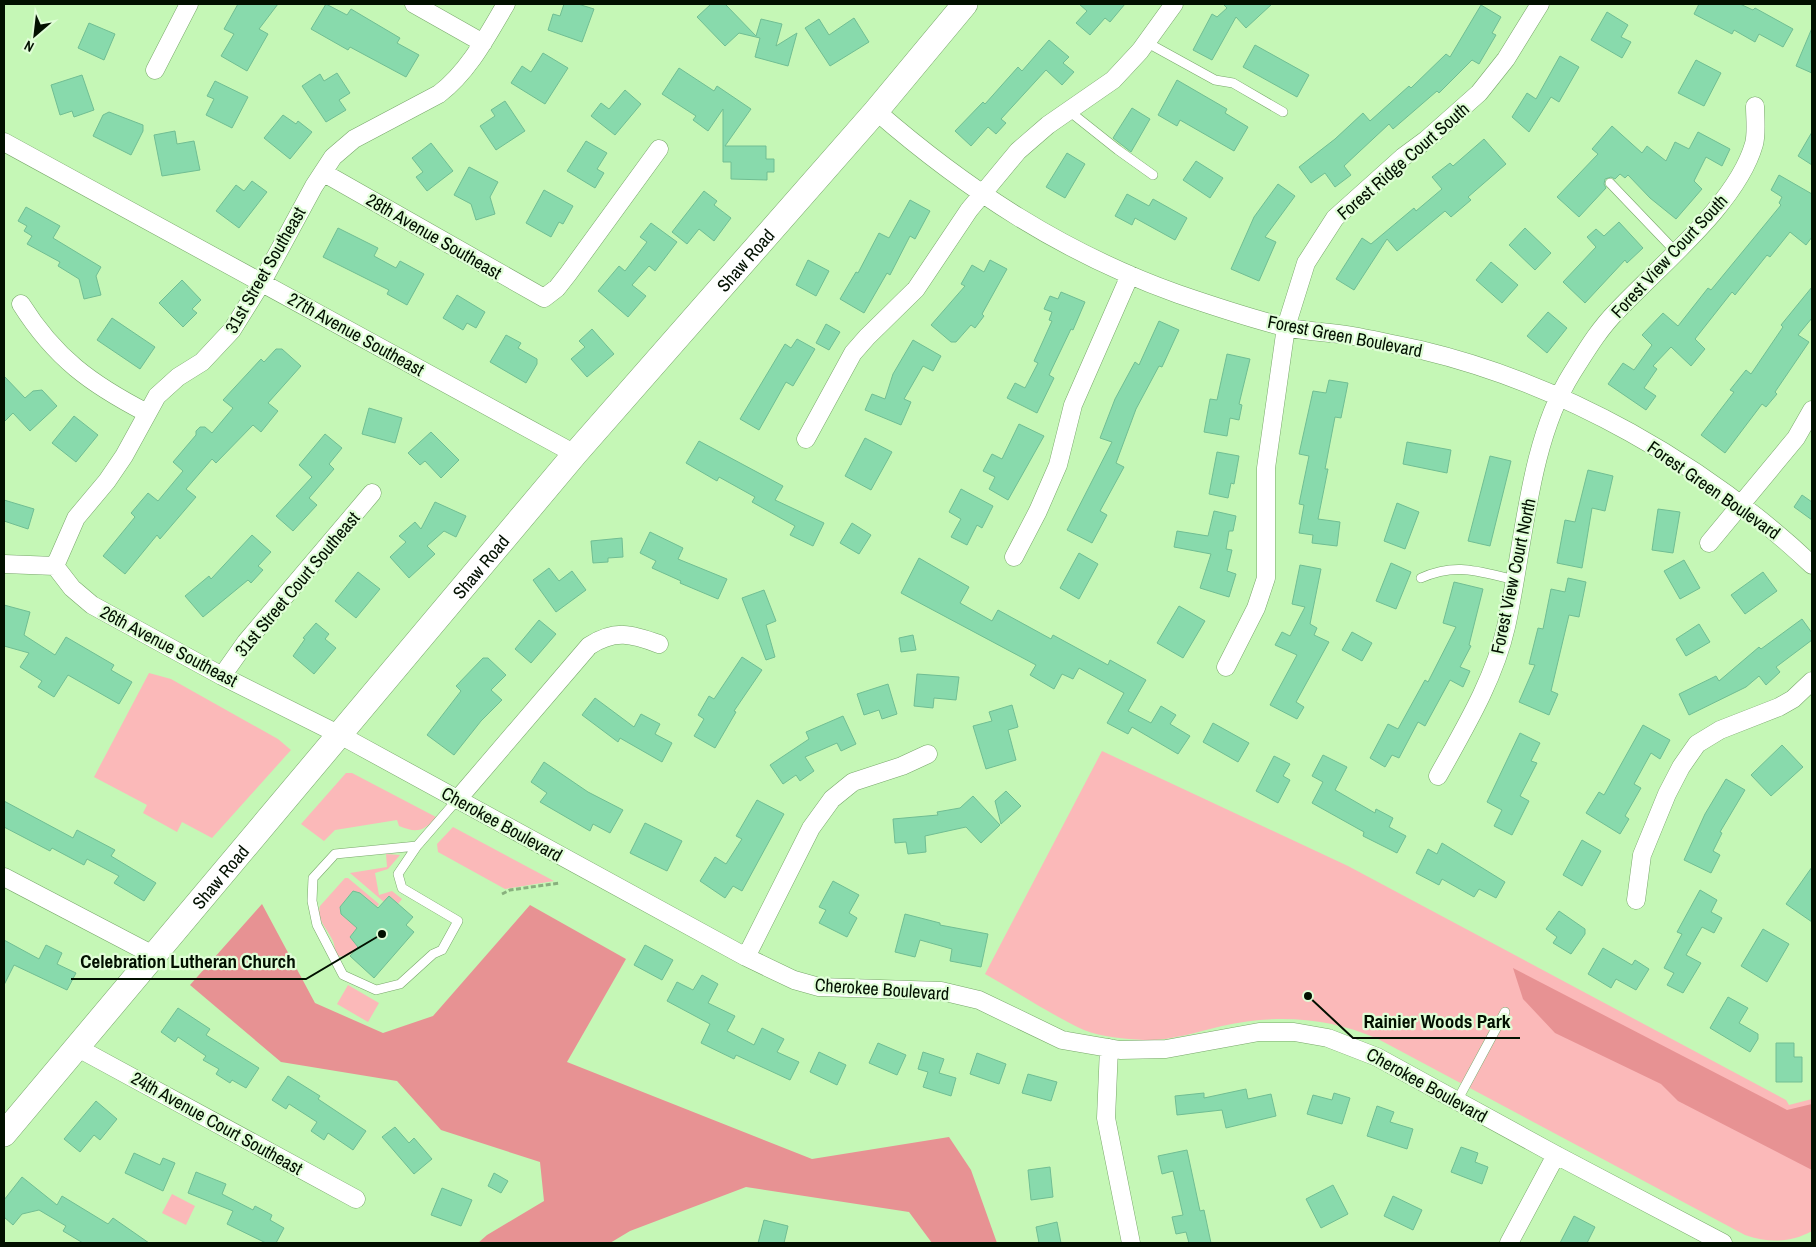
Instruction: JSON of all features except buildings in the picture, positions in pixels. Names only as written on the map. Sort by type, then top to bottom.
[{"type":"main road","name":"Shaw Road","points":[[6,1127],[78,1048],[575,454],[876,111],[965,4]]},
{"type":"street","points":[[155,70],[188,4]]},
{"type":"street","points":[[414,4],[483,43]]},
{"type":"street","name":"31st Street Southeast","points":[[55,566],[76,518],[116,468],[157,396],[167,385],[202,362],[227,336],[262,282],[305,202],[333,157],[354,139],[439,94],[450,86],[483,43],[506,4]]},
{"type":"street","points":[[806,439],[853,353],[866,336],[916,289],[969,210],[1018,151],[1048,125],[1113,80],[1146,42],[1174,4]]},
{"type":"street","name":"Forest Ridge Court South","points":[[1226,667],[1256,608],[1266,578],[1266,468],[1286,327],[1306,263],[1335,218],[1396,163],[1480,93],[1506,59],[1540,4]]},
{"type":"street","name":"Forest View Court South","points":[[1559,398],[1571,375],[1599,332],[1676,252],[1729,192],[1748,159],[1754,142],[1755,106]]},
{"type":"street","name":"Forest Green Boulevard","points":[[876,111],[916,146],[982,195],[1069,247],[1130,275],[1185,296],[1286,327],[1352,336],[1423,351],[1481,368],[1559,398],[1645,441],[1682,463],[1742,504],[1812,564]]},
{"type":"street","name":"27th Avenue Southeast","points":[[4,142],[575,454]]},
{"type":"street","name":"28th Avenue Southeast","points":[[324,174],[544,298],[557,288],[568,274],[660,149]]},
{"type":"street","points":[[1014,557],[1038,511],[1058,464],[1073,405],[1130,275]]},
{"type":"street","points":[[21,304],[45,339],[78,372],[147,414]]},
{"type":"street","name":"Forest View Court North","points":[[1438,776],[1464,729],[1499,652],[1516,580],[1538,462],[1559,398]]},
{"type":"street","points":[[1709,543],[1796,438],[1812,410]]},
{"type":"street","name":"31st Street Court Southeast","points":[[222,676],[246,642],[372,493]]},
{"type":"street","points":[[4,564],[13,566],[55,566]]},
{"type":"street","name":"26th Avenue Southeast","points":[[55,566],[72,588],[92,605],[222,676],[340,735]]},
{"type":"street","points":[[457,800],[589,646],[604,636],[624,635],[659,644]]},
{"type":"street","points":[[1636,900],[1642,855],[1667,794],[1681,767],[1697,744],[1720,730],[1779,707],[1792,699],[1812,681]]},
{"type":"street","name":"Cherokee Boulevard","points":[[340,735],[746,957],[794,980],[819,987],[941,991],[978,1000],[1062,1040],[1109,1048],[1143,1051],[1242,1033],[1294,1032],[1328,1038],[1362,1050],[1723,1243]]},
{"type":"street","points":[[746,957],[811,828],[832,799],[853,782],[902,766],[928,754]]},
{"type":"street","points":[[4,877],[155,956]]},
{"type":"street","name":"24th Avenue Court Southeast","points":[[78,1048],[356,1199]]},
{"type":"street","points":[[1109,1048],[1106,1118],[1131,1243]]},
{"type":"street","points":[[1509,1243],[1556,1155]]},
{"type":"lane","points":[[1146,42],[1215,80],[1232,83],[1283,112]]},
{"type":"lane","points":[[1070,111],[1118,150],[1153,175]]},
{"type":"lane","points":[[1610,183],[1676,252]]},
{"type":"lane","points":[[1421,578],[1443,569],[1460,568],[1516,580]]},
{"type":"lane","points":[[418,846],[335,854],[313,878],[312,901],[317,925],[343,975],[376,990],[400,984],[433,954],[442,950],[458,921],[402,888],[398,874],[418,846],[457,800]]},
{"type":"lane","points":[[1457,1101],[1505,1012]]},
{"type":"path","points":[[502,894],[510,890],[560,883]]},
{"type":"shaded area","points":[[149,673],[171,679],[278,739],[291,750],[212,838],[182,822],[177,832],[143,813],[147,805],[94,777]]},
{"type":"shaded area","points":[[1102,751],[1348,866],[1786,1100],[1789,1105],[1812,1099],[1812,1231],[1787,1240],[1762,1239],[1745,1235],[1378,1039],[1340,1026],[1321,1022],[1281,1019],[1242,1022],[1164,1039],[1144,1040],[1114,1037],[1084,1030],[1047,1011],[985,974]]},
{"type":"shaded area","points":[[346,773],[352,773],[436,817],[428,826],[419,830],[410,830],[399,826],[397,820],[335,830],[324,841],[301,824]]},
{"type":"shaded area","points":[[453,827],[554,881],[505,889],[438,852],[437,844]]},
{"type":"shaded area","points":[[386,854],[400,855],[388,869],[375,873],[379,895],[392,891],[402,899],[398,904],[389,896],[384,902],[350,873],[387,867]]},
{"type":"shaded area","points":[[345,878],[348,878],[379,904],[377,907],[360,893],[353,891],[340,907],[341,914],[357,928],[350,937],[358,947],[349,955],[338,956],[333,941],[321,920],[319,911],[320,906]]},
{"type":"shaded area","points":[[262,904],[315,1003],[383,1033],[433,1016],[530,905],[626,959],[567,1062],[812,1159],[949,1137],[971,1170],[997,1243],[932,1243],[909,1212],[746,1187],[630,1231],[610,1243],[478,1243],[487,1235],[544,1201],[540,1162],[441,1130],[397,1081],[281,1062],[190,985]]},
{"type":"shaded area","points":[[1513,968],[1787,1110],[1812,1104],[1812,1170],[1678,1101],[1661,1084],[1555,1033],[1523,999]]},
{"type":"shaded area","points":[[348,985],[379,1003],[368,1022],[337,1004]]},
{"type":"shaded area","points":[[172,1194],[195,1206],[186,1225],[162,1213]]},
{"type":"place","name":"Celebration Lutheran Church","points":[[382,934]]},
{"type":"place","name":"Rainier Woods Park","points":[[1308,996]]}]
